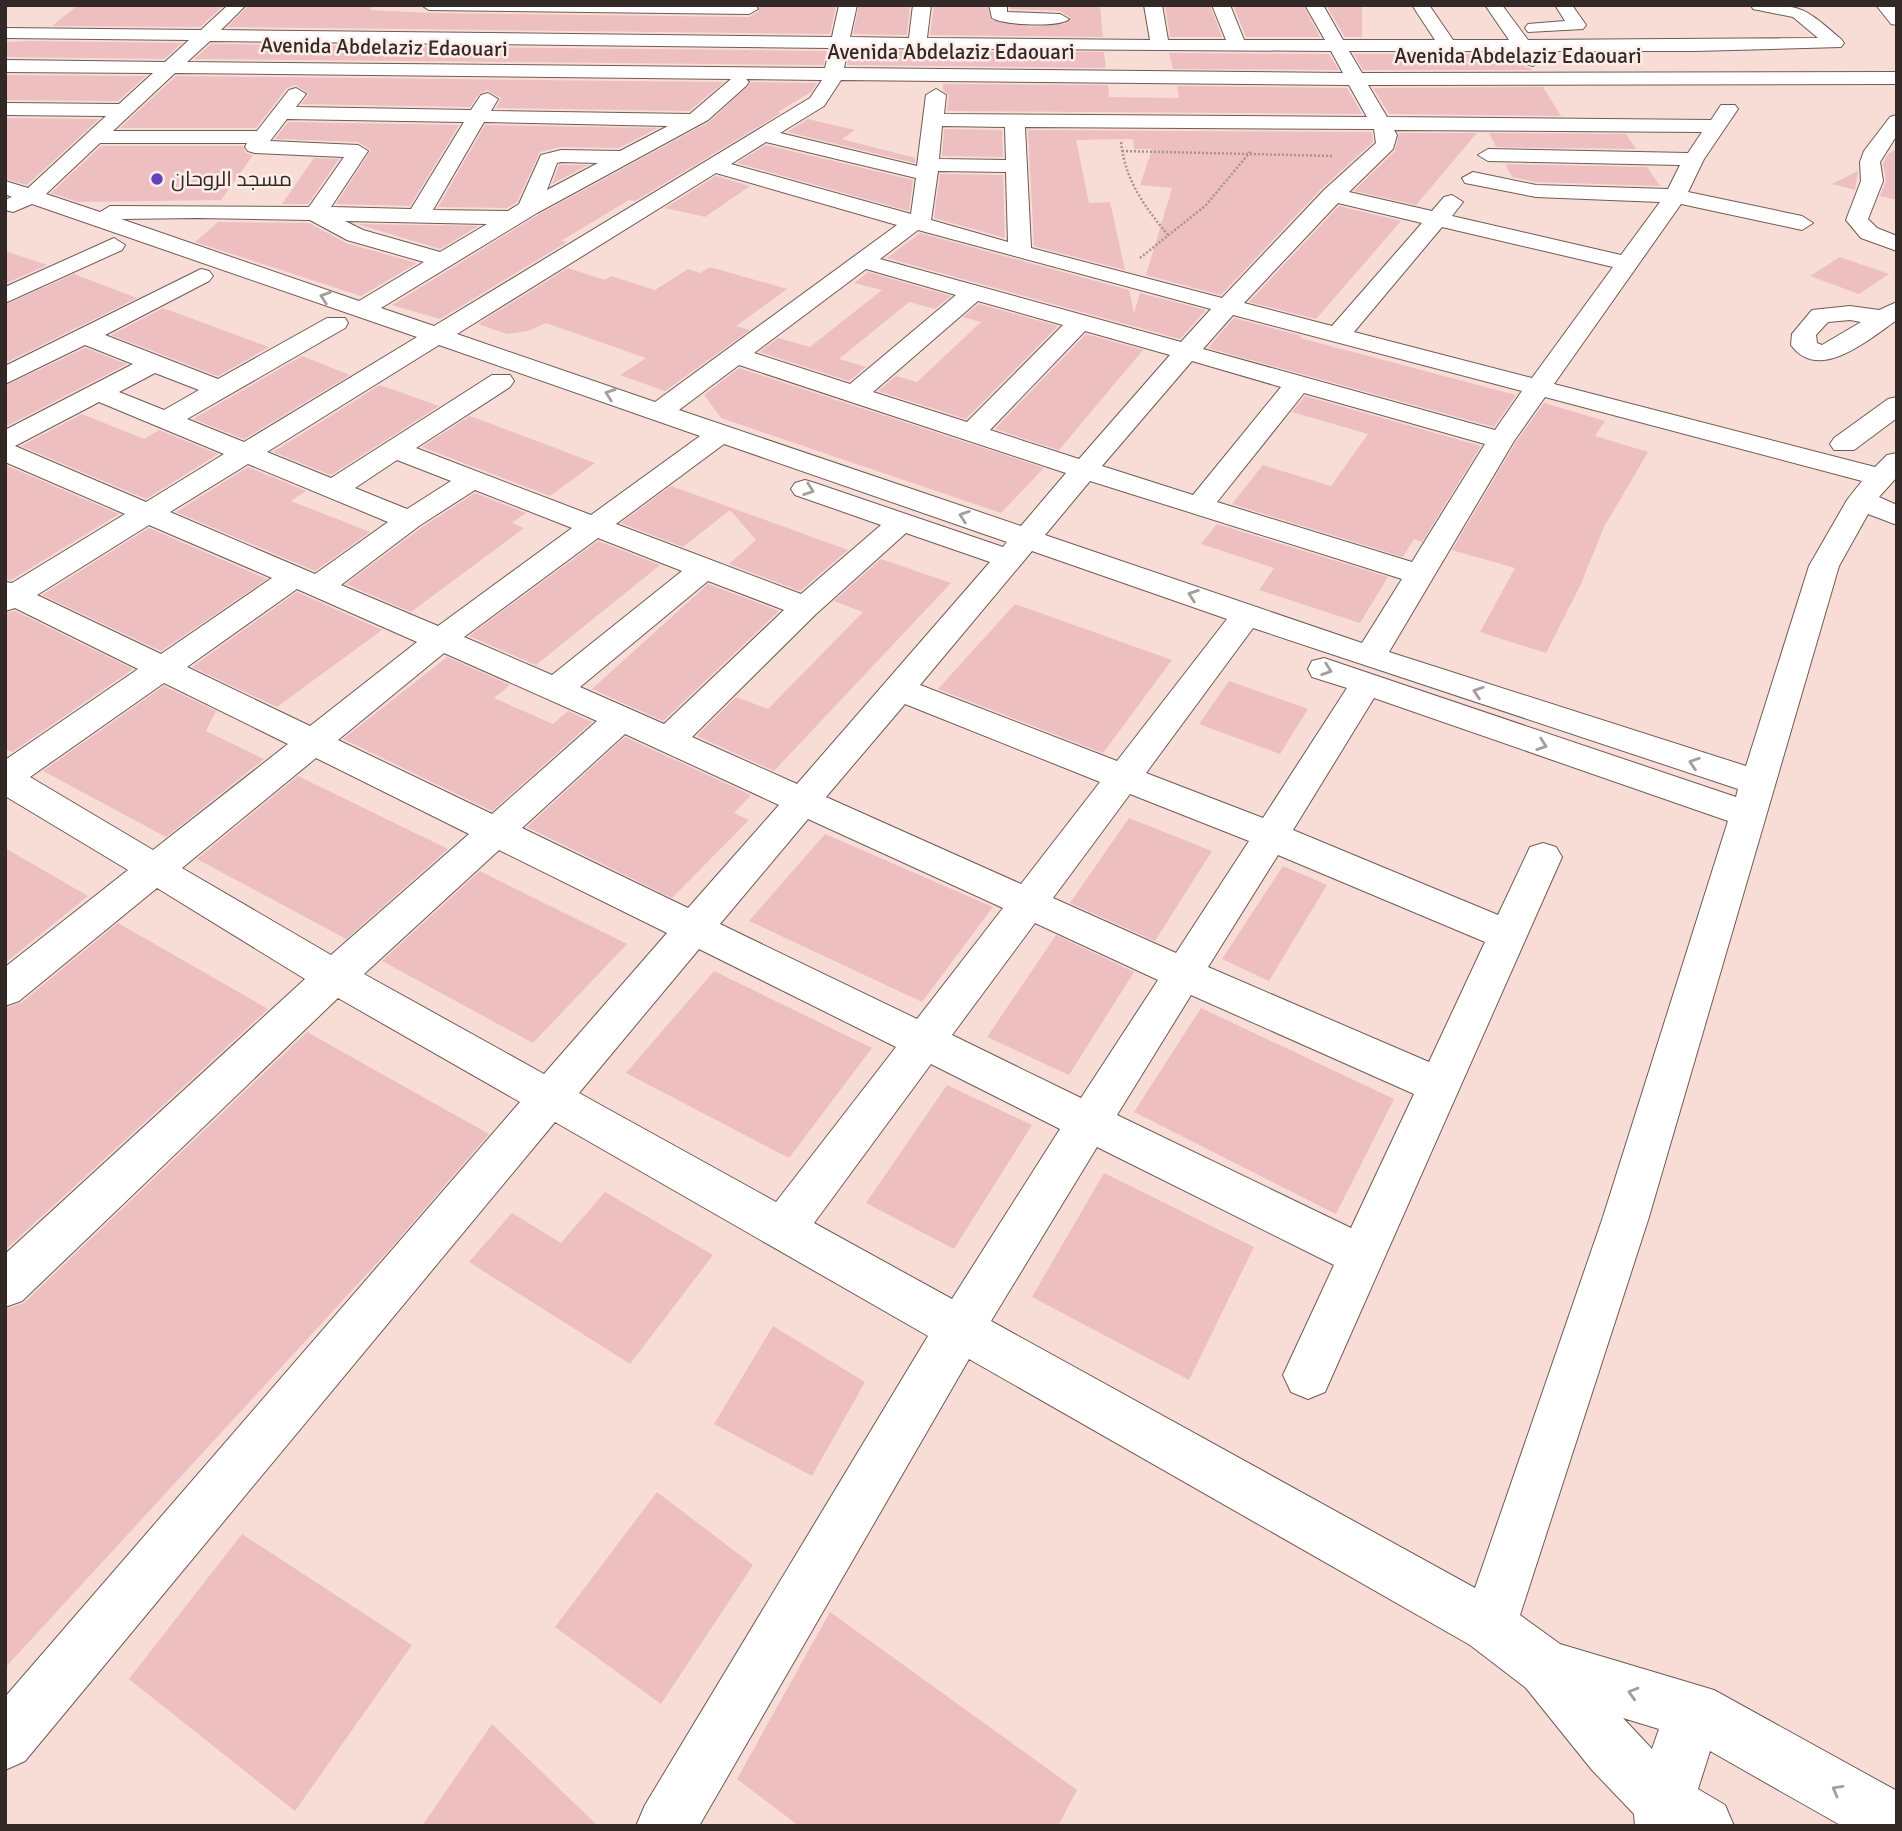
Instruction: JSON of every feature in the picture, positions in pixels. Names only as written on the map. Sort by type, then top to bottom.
[{"type":"street","points":[[17,206],[96,137],[238,5]]},
{"type":"street","points":[[429,5],[750,7],[737,42]]},
{"type":"street","points":[[8,596],[442,335],[601,235],[705,159],[763,135],[817,102],[832,78],[848,5]]},
{"type":"street","points":[[917,44],[922,5]]},
{"type":"street","points":[[998,5],[998,14],[1003,17],[1084,19]]},
{"type":"street","points":[[1221,5],[1237,44]]},
{"type":"street","points":[[5,1741],[695,929],[802,799],[1185,353],[1388,139],[1314,5]]},
{"type":"street","points":[[1480,20],[1503,18],[1575,26],[1576,22],[1563,5]]},
{"type":"street","points":[[5,33],[917,44],[1695,46],[1835,43],[1799,13],[1759,5]]},
{"type":"street","points":[[1884,5],[1897,20]]},
{"type":"street","points":[[417,217],[546,6]]},
{"type":"street","points":[[5,55],[60,12]]},
{"type":"street","points":[[1132,20],[1154,13],[1160,44]]},
{"type":"street","points":[[1426,13],[1447,44]]},
{"type":"street","points":[[1426,13],[1455,20]]},
{"type":"street","points":[[1503,18],[1582,124]]},
{"type":"street","points":[[129,34],[145,19]]},
{"type":"street","points":[[279,36],[295,20]]},
{"type":"street","points":[[363,37],[378,21]]},
{"type":"street","points":[[1120,45],[1117,80],[1120,120]]},
{"type":"street","points":[[666,1826],[961,1327],[1181,972],[1272,836],[1368,670],[1418,574],[1501,440],[1675,197],[1694,159],[1735,97],[1695,46]]},
{"type":"street","name":"Avenida Abdelaziz Edaouari","points":[[5,66],[309,79],[501,76],[739,82],[832,78]]},
{"type":"street","name":"Avenida Abdelaziz Edaouari","points":[[5,75],[167,72],[1117,80],[1359,83],[1557,92],[1897,78]]},
{"type":"street","points":[[309,79],[261,137],[257,148],[358,151],[315,214]]},
{"type":"street","points":[[660,411],[924,214],[939,79]]},
{"type":"street","points":[[362,309],[443,260],[528,215],[624,157],[708,111],[739,82]]},
{"type":"street","name":"Avenida Abdelaziz Edaouari","points":[[1725,83],[1897,87]]},
{"type":"street","points":[[9,112],[125,110]]},
{"type":"street","points":[[280,113],[692,120]]},
{"type":"street","points":[[933,120],[1718,126]]},
{"type":"street","points":[[1015,121],[1020,252]]},
{"type":"street","points":[[1897,121],[1874,151],[1870,162],[1871,181],[1857,220],[1869,233],[1897,244]]},
{"type":"street","points":[[1339,334],[1486,163],[1488,155],[1477,124]]},
{"type":"street","points":[[763,135],[928,170],[1016,166]]},
{"type":"street","points":[[96,137],[261,137]]},
{"type":"street","points":[[649,143],[915,223],[1538,388],[1884,489]]},
{"type":"street","points":[[1488,155],[1694,159]]},
{"type":"street","points":[[528,215],[548,159],[561,156],[624,157]]},
{"type":"street","points":[[1473,178],[1536,191],[1675,197],[1801,223]]},
{"type":"street","points":[[1503,234],[1536,191]]},
{"type":"street","points":[[1332,195],[1626,263]]},
{"type":"street","points":[[17,206],[80,214],[197,211],[417,217],[528,215]]},
{"type":"street","points":[[17,206],[201,276],[500,381],[710,442],[1368,670],[1754,799]]},
{"type":"street","points":[[5,296],[125,248],[162,241],[197,211]]},
{"type":"street","points":[[80,214],[660,411],[710,442],[899,524],[1019,548]]},
{"type":"street","points":[[315,214],[355,235],[443,260]]},
{"type":"street","points":[[574,228],[601,235]]},
{"type":"street","points":[[862,261],[1501,440]]},
{"type":"street","points":[[5,376],[201,276]]},
{"type":"street","points":[[856,393],[974,292]]},
{"type":"street","points":[[974,432],[1080,322]]},
{"type":"street","points":[[166,420],[336,323]]},
{"type":"street","points":[[85,336],[220,389]]},
{"type":"street","points":[[735,355],[1085,470],[1418,574]]},
{"type":"street","points":[[11,458],[99,393],[154,363]]},
{"type":"street","points":[[335,488],[500,381]]},
{"type":"street","points":[[1200,505],[1297,384]]},
{"type":"street","points":[[99,393],[409,520]]},
{"type":"street","points":[[1844,444],[1897,405]]},
{"type":"street","points":[[1867,427],[1897,438]]},
{"type":"street","points":[[5,990],[440,639],[710,442]]},
{"type":"street","points":[[396,450],[702,570],[805,607]]},
{"type":"street","points":[[11,458],[150,512],[670,739],[1181,972],[1438,1085]]},
{"type":"street","points":[[472,480],[163,668],[5,778],[335,977],[1489,1626],[1546,1668],[1612,1750],[1677,1818]]},
{"type":"street","points":[[1489,1626],[1626,1217],[1824,566],[1842,528],[1884,489]]},
{"type":"street","points":[[670,739],[805,607],[899,524]]},
{"type":"street","points":[[556,689],[702,570]]},
{"type":"street","points":[[8,596],[163,668],[1364,1256]]},
{"type":"street","points":[[783,1228],[1238,625]]},
{"type":"street","points":[[899,689],[1272,836],[1507,935]]},
{"type":"street","points":[[5,1285],[335,977],[621,719]]},
{"type":"street","points":[[1308,1375],[1543,857]]},
{"type":"street","points":[[1546,1668],[1694,1710],[1897,1824]]},
{"type":"street","points":[[1677,1818],[1694,1710]]},
{"type":"path","points":[[1120,120],[1127,180],[1168,235]]},
{"type":"path","points":[[1122,151],[1251,152],[1370,159]]},
{"type":"path","points":[[1118,277],[1206,205],[1251,152]]},
{"type":"building","points":[[78,5],[224,5],[200,27],[52,26]]},
{"type":"building","points":[[249,5],[375,5],[370,10],[429,13],[749,17],[759,11],[758,5],[836,5],[830,34],[227,27]]},
{"type":"building","points":[[859,5],[910,5],[907,35],[853,34]]},
{"type":"building","points":[[934,5],[987,5],[991,20],[1031,27],[1064,24],[1071,18],[1060,11],[1010,9],[1010,5],[1100,6],[1103,37],[930,35]]},
{"type":"building","points":[[1210,5],[1222,37],[1170,37],[1165,6]]},
{"type":"building","points":[[1233,5],[1303,5],[1320,37],[1246,37]]},
{"type":"building","points":[[1326,5],[1362,5],[1362,37],[1345,37]]},
{"type":"building","points":[[5,42],[182,43],[164,59],[5,57]]},
{"type":"building","points":[[211,44],[827,51],[823,65],[194,59]]},
{"type":"building","points":[[850,51],[1104,52],[1106,68],[847,65]]},
{"type":"building","points":[[1169,53],[1329,54],[1339,70],[1173,69]]},
{"type":"building","points":[[1354,54],[1516,54],[1524,66],[1533,70],[1363,70]]},
{"type":"building","points":[[5,75],[146,76],[118,101],[5,100]]},
{"type":"building","points":[[176,76],[724,82],[689,111],[496,108],[501,98],[487,90],[479,94],[470,107],[301,104],[309,94],[295,85],[287,88],[256,128],[120,128]]},
{"type":"building","points":[[752,82],[817,83],[811,92],[778,112],[781,113],[635,201],[629,200],[561,241],[567,242],[440,319],[392,305],[538,215],[709,122]]},
{"type":"building","points":[[943,84],[1108,85],[1109,97],[1179,98],[1177,86],[1347,88],[1362,114],[947,111],[949,95],[943,90]]},
{"type":"building","points":[[1543,87],[1561,116],[1389,114],[1373,88]]},
{"type":"building","points":[[5,118],[99,119],[27,185],[5,179]]},
{"type":"building","points":[[808,119],[855,130],[842,139],[915,158],[915,163],[787,132]]},
{"type":"building","points":[[288,122],[459,125],[410,206],[336,204],[371,150],[358,142],[275,139]]},
{"type":"building","points":[[485,125],[658,128],[619,148],[561,147],[540,152],[517,202],[507,208],[438,207]]},
{"type":"building","points":[[944,129],[1002,130],[1003,157],[942,156]]},
{"type":"building","points":[[1028,130],[1372,132],[1373,142],[1322,188],[1221,295],[1146,275],[1172,188],[1140,185],[1152,149],[1134,149],[1133,139],[1076,140],[1089,203],[1110,202],[1125,270],[1034,246]]},
{"type":"building","points":[[1399,133],[1477,133],[1416,205],[1354,191],[1395,151]]},
{"type":"building","points":[[1489,133],[1626,134],[1636,149],[1496,147]]},
{"type":"building","points":[[766,145],[913,180],[909,211],[737,163]]},
{"type":"building","name":"مسجد الروحان","points":[[101,146],[243,146],[246,153],[253,155],[221,200],[78,202],[51,193]]},
{"type":"building","points":[[1897,149],[1897,200],[1880,196],[1886,181],[1883,163],[1888,154]]},
{"type":"building","points":[[314,158],[339,159],[308,204],[282,204]]},
{"type":"building","points":[[1505,164],[1647,167],[1660,186],[1536,182],[1512,177]]},
{"type":"building","points":[[559,165],[588,165],[552,184]]},
{"type":"building","points":[[1858,171],[1855,190],[1832,184]]},
{"type":"building","points":[[940,174],[1003,175],[1005,238],[934,218]]},
{"type":"building","points":[[716,176],[750,186],[705,217],[665,208]]},
{"type":"building","points":[[1339,206],[1401,221],[1316,319],[1249,302]]},
{"type":"building","points":[[218,222],[309,223],[346,243],[417,263],[361,296],[195,242]]},
{"type":"building","points":[[357,224],[478,226],[440,249]]},
{"type":"building","points":[[920,233],[1129,290],[1134,313],[1140,293],[1206,310],[1180,339],[887,258]]},
{"type":"building","points":[[5,251],[47,265],[5,284]]},
{"type":"building","points":[[1840,257],[1889,274],[1859,294],[1810,276]]},
{"type":"building","points":[[710,267],[787,289],[736,326],[750,330],[665,391],[620,375],[646,358],[546,323],[528,331],[507,334],[478,324],[568,268],[605,280],[611,276],[655,290],[688,269],[700,273]]},
{"type":"building","points":[[868,272],[951,296],[935,309],[909,302],[839,359],[866,367],[849,381],[760,352],[778,338],[810,347],[882,290],[854,283]]},
{"type":"building","points":[[74,274],[137,298],[5,363],[5,305]]},
{"type":"building","points":[[979,304],[1058,326],[966,419],[878,391],[896,376],[917,382],[981,322],[963,317]]},
{"type":"building","points":[[163,308],[269,347],[218,376],[111,335]]},
{"type":"building","points":[[1234,318],[1516,395],[1494,427],[1208,348]]},
{"type":"building","points":[[1086,334],[1143,350],[1059,450],[995,429]]},
{"type":"building","points":[[85,348],[127,364],[5,427],[5,386]]},
{"type":"building","points":[[302,356],[350,375],[244,439],[193,419]]},
{"type":"building","points":[[739,368],[1044,468],[1001,513],[721,418],[704,395]]},
{"type":"building","points":[[380,385],[439,406],[331,475],[273,452]]},
{"type":"building","points":[[1305,396],[1481,446],[1422,542],[1414,539],[1403,557],[1232,504],[1263,465],[1331,486],[1368,434],[1292,412]]},
{"type":"building","points":[[1544,403],[1605,421],[1595,436],[1648,452],[1604,527],[1580,586],[1546,653],[1480,632],[1515,568],[1452,550],[1516,442]]},
{"type":"building","points":[[82,414],[144,439],[159,430],[218,454],[146,499],[21,446]]},
{"type":"building","points":[[470,416],[595,463],[550,496],[422,447]]},
{"type":"building","points":[[5,465],[119,514],[11,580],[5,579]]},
{"type":"building","points":[[248,467],[306,491],[291,501],[370,532],[315,571],[176,512]]},
{"type":"building","points":[[671,486],[848,550],[800,591],[729,564],[756,540],[730,510],[683,547],[621,523]]},
{"type":"building","points":[[475,493],[526,513],[512,523],[524,528],[411,612],[346,584],[421,528]]},
{"type":"building","points":[[1217,524],[1388,577],[1360,623],[1259,590],[1274,568],[1201,544]]},
{"type":"building","points":[[149,528],[267,579],[161,651],[42,595]]},
{"type":"building","points":[[598,541],[660,565],[536,665],[469,636]]},
{"type":"building","points":[[881,559],[951,583],[774,771],[697,736],[736,697],[768,709],[863,612],[834,601]]},
{"type":"building","points":[[708,584],[779,611],[663,721],[592,689]]},
{"type":"building","points":[[297,592],[382,630],[277,707],[192,667]]},
{"type":"building","points":[[1015,604],[1172,660],[1103,753],[938,689]]},
{"type":"building","points":[[15,611],[133,669],[12,752],[5,749],[5,613]]},
{"type":"building","points":[[447,657],[510,685],[494,698],[553,724],[568,711],[592,722],[492,811],[343,739]]},
{"type":"building","points":[[1229,681],[1308,709],[1280,754],[1199,724]]},
{"type":"building","points":[[164,686],[216,711],[206,731],[264,759],[166,837],[43,771]]},
{"type":"building","points":[[625,737],[751,795],[734,813],[749,820],[672,898],[527,827]]},
{"type":"building","points":[[298,776],[448,849],[346,939],[197,859]]},
{"type":"building","points":[[1129,818],[1212,851],[1155,941],[1070,903]]},
{"type":"building","points":[[825,834],[993,907],[922,1002],[749,921]]},
{"type":"building","points":[[5,848],[88,896],[5,963]]},
{"type":"building","points":[[1283,866],[1327,885],[1269,981],[1222,959]]},
{"type":"building","points":[[480,871],[627,944],[533,1043],[382,961]]},
{"type":"building","points":[[118,923],[268,1009],[5,1250],[5,1008],[21,1003]]},
{"type":"building","points":[[1056,935],[1134,972],[1069,1075],[987,1037]]},
{"type":"building","points":[[714,971],[872,1048],[789,1158],[626,1073]]},
{"type":"building","points":[[1201,1008],[1394,1099],[1336,1214],[1134,1112]]},
{"type":"building","points":[[307,1032],[489,1134],[389,1250],[5,1668],[5,1309],[24,1303]]},
{"type":"building","points":[[947,1085],[1032,1125],[954,1249],[866,1203]]},
{"type":"building","points":[[1104,1173],[1254,1247],[1189,1380],[1032,1297]]},
{"type":"building","points":[[605,1192],[713,1255],[630,1364],[469,1262],[512,1213],[561,1243]]},
{"type":"building","points":[[773,1326],[865,1382],[812,1476],[714,1424]]},
{"type":"building","points":[[657,1492],[753,1565],[661,1704],[555,1627]]},
{"type":"building","points":[[242,1534],[412,1645],[295,1811],[129,1679]]},
{"type":"building","points":[[830,1612],[1077,1790],[1058,1826],[799,1826],[737,1779]]},
{"type":"building","points":[[492,1724],[598,1826],[422,1826]]},
{"type":"place","name":"مسجد الروحان","points":[[157,179]]}]
